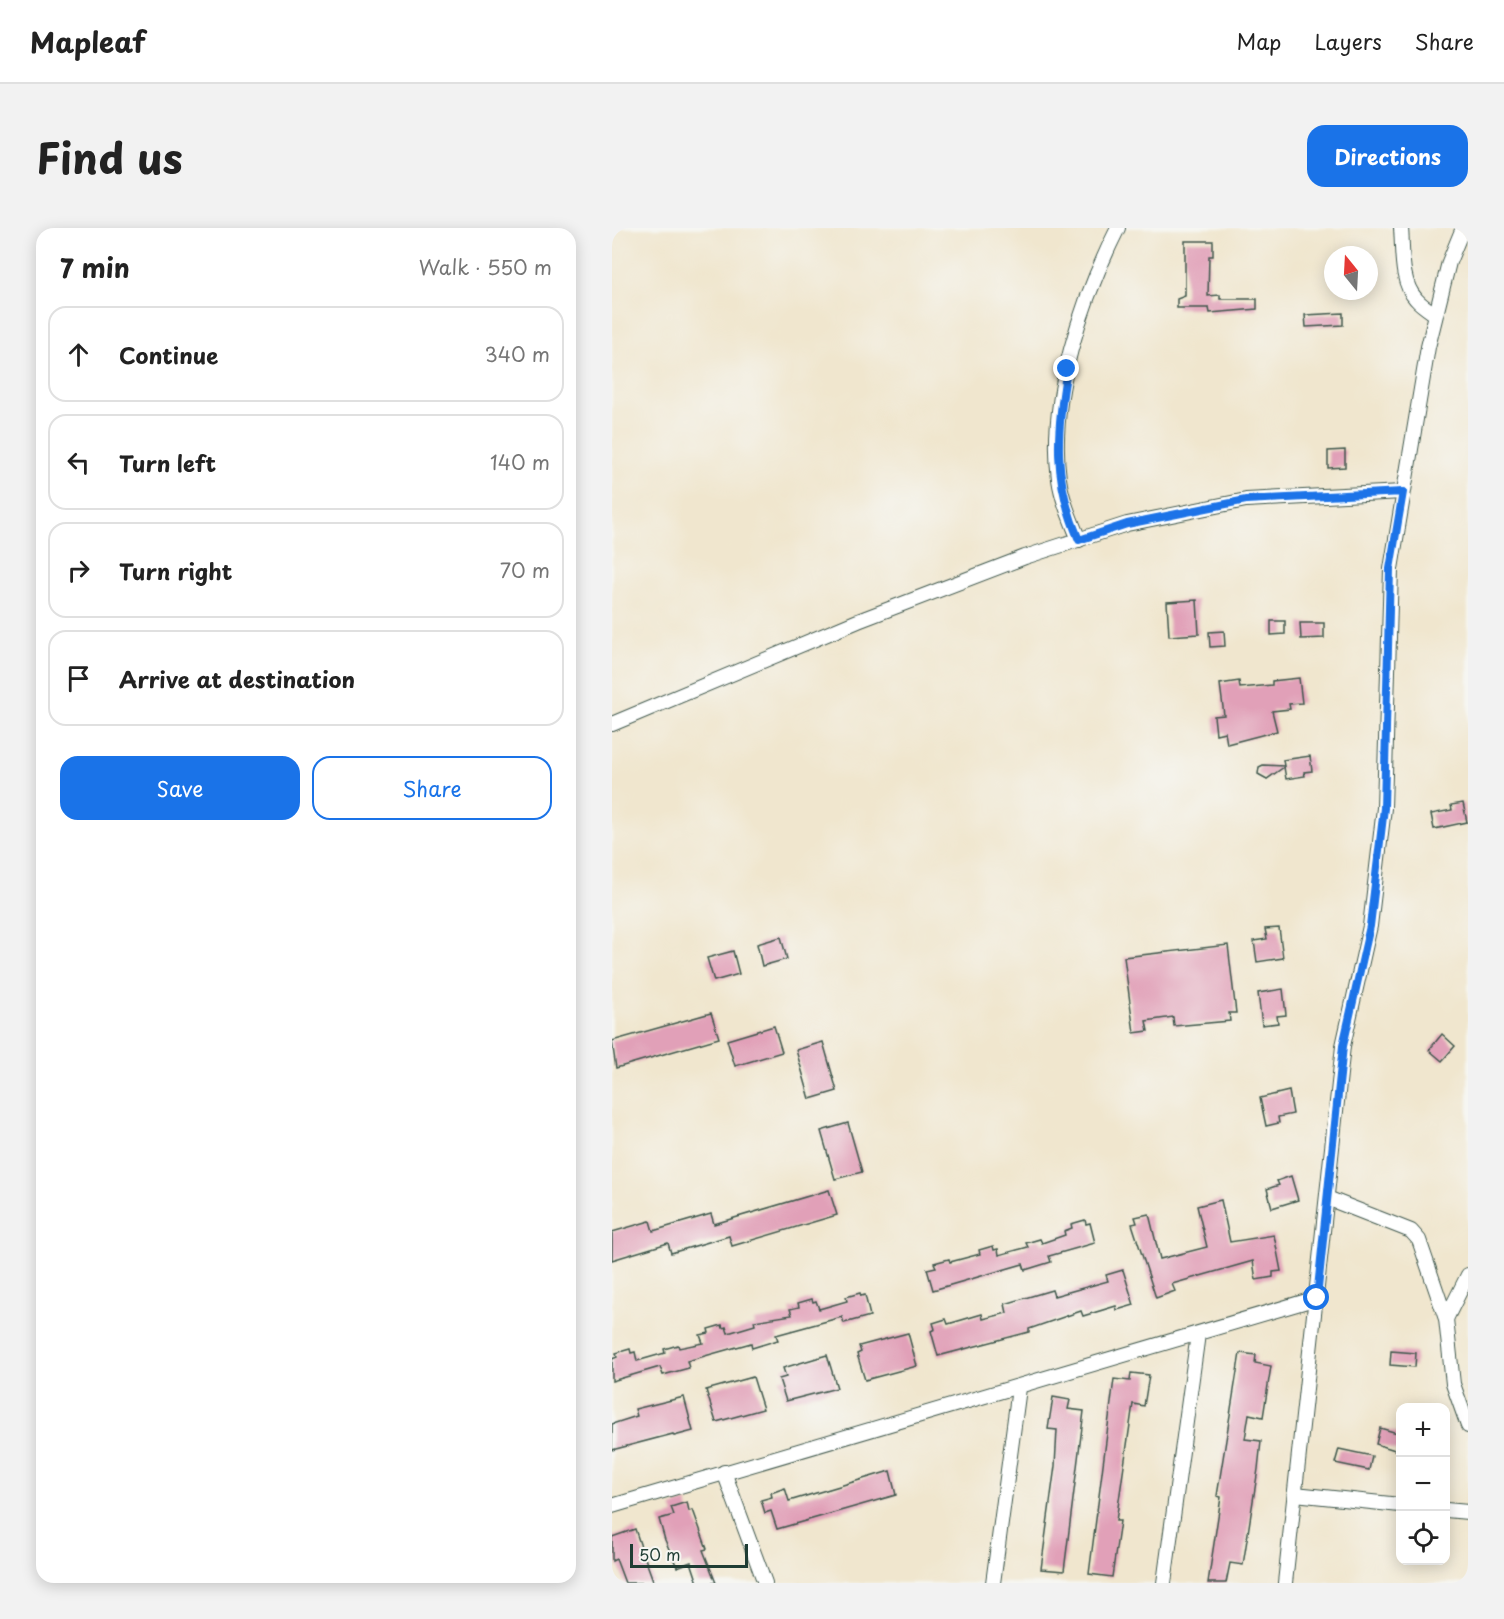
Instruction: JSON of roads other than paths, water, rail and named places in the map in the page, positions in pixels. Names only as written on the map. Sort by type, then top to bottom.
[{"type":"street","points":[[1079,540],[1069,516],[1059,478],[1062,404],[1072,345],[1083,307],[1118,228]]},
{"type":"street","points":[[1401,228],[1404,269],[1410,290],[1416,299],[1435,314]]},
{"type":"street","points":[[1286,1583],[1343,1046],[1370,926],[1384,808],[1390,569],[1435,314],[1449,262],[1463,228]]},
{"type":"street","points":[[612,724],[858,621],[1025,557],[1127,524],[1246,500],[1403,492]]},
{"type":"street","points":[[1327,1198],[1412,1231],[1419,1240],[1446,1319],[1453,1384],[1468,1426]]},
{"type":"street","points":[[1446,1319],[1468,1275]]},
{"type":"street","points":[[612,1506],[1317,1298]]},
{"type":"street","points":[[1164,1583],[1198,1334]]},
{"type":"street","points":[[993,1583],[1018,1388]]},
{"type":"street","points":[[724,1472],[765,1583]]},
{"type":"street","points":[[1296,1494],[1396,1504]]},
{"type":"street","points":[[1450,1510],[1468,1512]]}]
